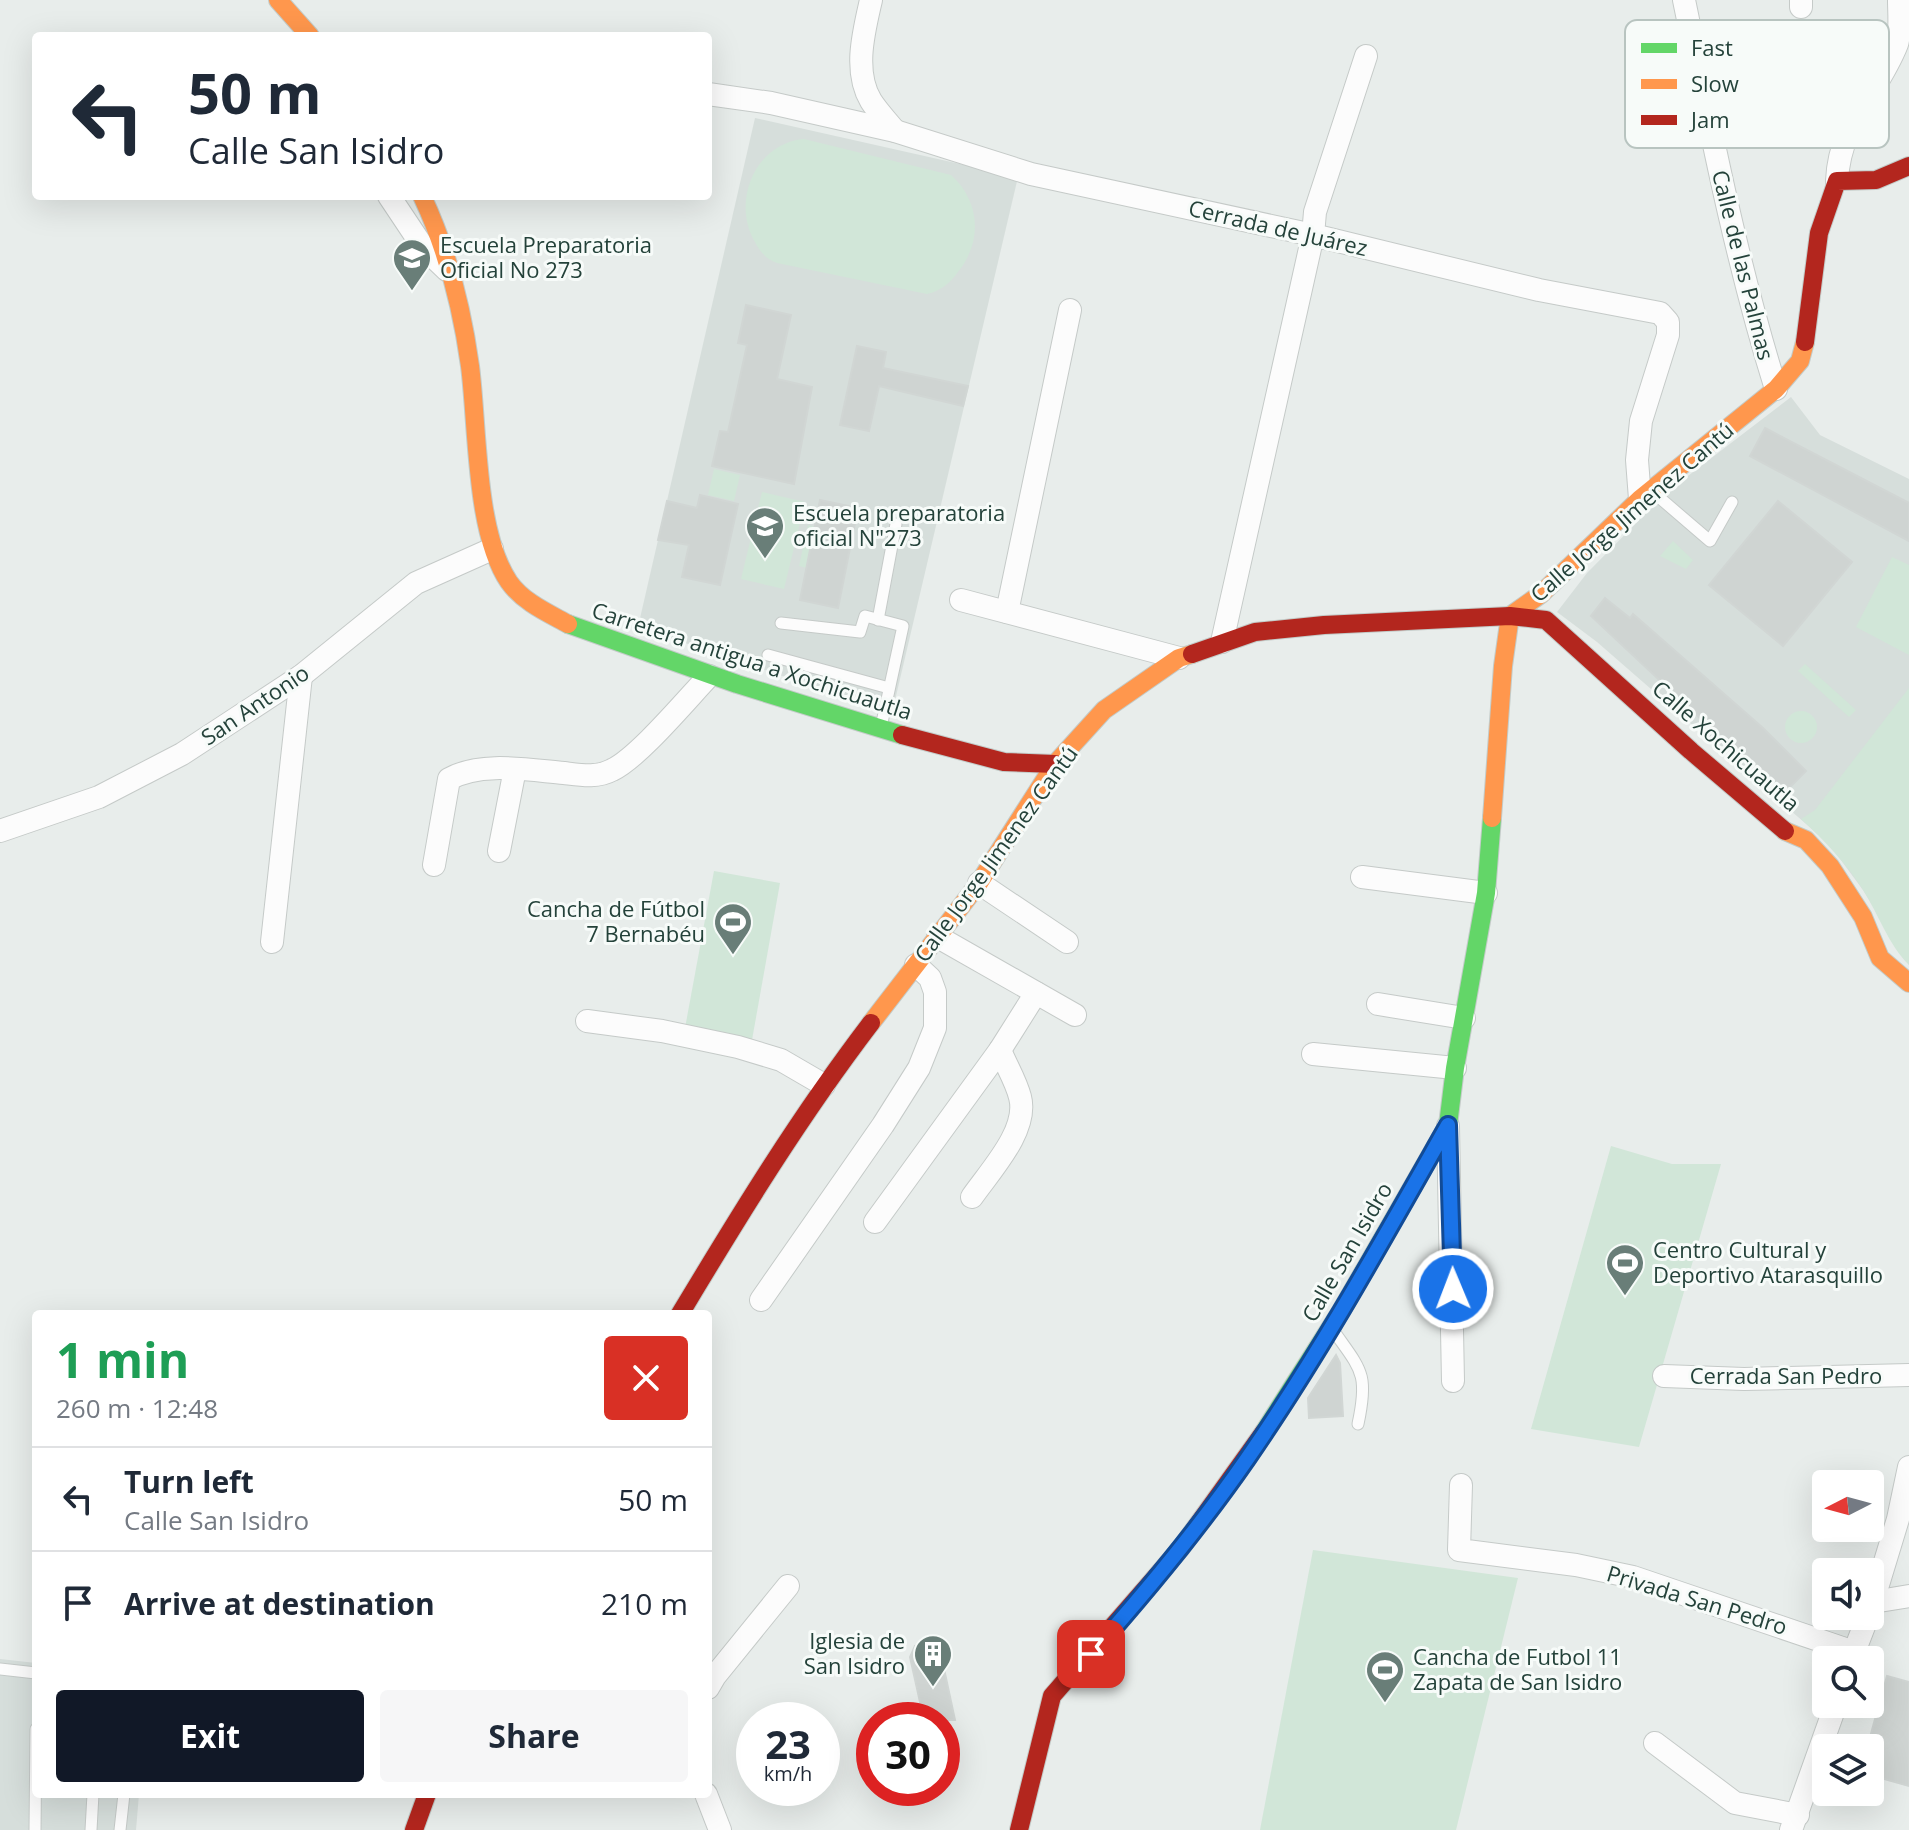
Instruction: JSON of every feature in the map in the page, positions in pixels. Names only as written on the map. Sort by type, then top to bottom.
[{"type":"street","points":[[278,0],[306,32]]},
{"type":"street","points":[[871,0],[863,32],[861,67],[869,99],[895,131]]},
{"type":"street","name":"Calle de las Palmas","points":[[1684,0],[1688,20]]},
{"type":"street","name":"Calle Jorge Jimenez Cantú","points":[[1889,61],[1904,36],[1899,0]]},
{"type":"street","points":[[1222,642],[1313,235],[1315,212],[1366,56]]},
{"type":"street","name":"Cerrada de Juárez","points":[[712,95],[771,103],[895,131],[1031,174],[1313,235],[1539,290],[1655,310],[1665,316],[1668,335],[1641,421],[1637,460],[1646,494]]},
{"type":"street","name":"Calle de las Palmas","points":[[1716,148],[1745,283],[1776,389]]},
{"type":"street","name":"Calle Jorge Jimenez Cantú","points":[[682,1310],[751,1196],[824,1085],[979,883],[1055,764],[1104,710],[1179,658],[1255,632],[1324,625],[1510,616],[1541,594],[1646,494],[1776,389],[1800,361],[1809,329],[1819,233],[1837,181],[1838,157],[1842,148]]},
{"type":"street","points":[[1837,181],[1876,180],[1909,166]]},
{"type":"street","points":[[392,200],[423,247],[452,275]]},
{"type":"street","name":"Carretera antigua a Xochicuautla","points":[[424,200],[437,228],[452,275],[470,364],[486,519],[492,549],[510,583],[529,602],[578,630],[709,676],[948,749],[1004,762],[1055,764]]},
{"type":"street","points":[[1007,612],[1070,310]]},
{"type":"street","name":"San Antonio","points":[[0,831],[99,797],[182,754],[301,676],[416,583],[492,549]]},
{"type":"street","points":[[961,600],[1179,658]]},
{"type":"street","name":"Calle San Isidro","points":[[1019,1830],[1052,1696],[1181,1548],[1247,1459],[1331,1328],[1448,1125],[1486,893],[1503,666],[1510,616]]},
{"type":"street","name":"Calle Xochicuautla","points":[[1510,616],[1546,620],[1785,831],[1806,840],[1830,866],[1863,917],[1880,958],[1909,983]]},
{"type":"street","points":[[272,942],[301,676]]},
{"type":"street","points":[[434,865],[449,779],[460,773],[515,769],[592,776],[612,770],[629,760],[709,676]]},
{"type":"street","points":[[499,851],[515,769]]},
{"type":"street","points":[[1362,877],[1486,893]]},
{"type":"street","points":[[979,883],[1067,942]]},
{"type":"street","points":[[938,937],[1075,1015]]},
{"type":"street","points":[[761,1300],[919,1068],[935,1028],[935,992],[930,978],[916,965]]},
{"type":"street","points":[[875,1222],[1000,1050],[1036,993]]},
{"type":"street","points":[[1378,1004],[1464,1018]]},
{"type":"street","points":[[587,1021],[662,1031],[738,1047],[781,1060],[824,1085]]},
{"type":"street","points":[[972,1197],[1016,1133],[1022,1114],[1020,1096],[1000,1050]]},
{"type":"street","points":[[1313,1054],[1455,1068]]},
{"type":"street","points":[[1448,1125],[1453,1381]]},
{"type":"street","name":"Cerrada San Pedro","points":[[1664,1376],[1744,1379],[1909,1375]]},
{"type":"street","points":[[1884,1564],[1909,1467]]},
{"type":"street","name":"Privada San Pedro","points":[[1461,1485],[1459,1550],[1576,1565],[1633,1577],[1705,1599],[1827,1646]]},
{"type":"street","points":[[712,1681],[788,1586]]},
{"type":"street","points":[[1884,1605],[1909,1596]]},
{"type":"street","points":[[1655,1743],[1735,1803],[1794,1822],[1831,1718]]},
{"type":"street","points":[[414,1830],[426,1798]]},
{"type":"street","points":[[708,1798],[720,1830]]},
{"type":"lane","points":[[1646,494],[1659,500],[1710,541],[1732,502]]},
{"type":"lane","points":[[878,620],[896,524]]},
{"type":"lane","points":[[781,623],[860,632],[865,616],[903,626],[881,728]]},
{"type":"lane","points":[[768,655],[889,688]]},
{"type":"lane","points":[[1331,1328],[1362,1371],[1364,1397],[1358,1424]]},
{"type":"lane","points":[[0,1669],[32,1673]]},
{"type":"lane","points":[[35,1798],[35,1830]]},
{"type":"lane","points":[[91,1830],[93,1798]]},
{"type":"lane","points":[[120,1830],[124,1798]]},
{"type":"shaded area","name":"Escuela preparatoria oficial N\"273","points":[[755,118],[1018,177],[892,713],[638,627]]},
{"type":"shaded area","points":[[1791,397],[1820,435],[1909,479],[1909,965],[1863,890],[1829,844],[1597,642],[1557,612],[1587,573],[1667,492]]},
{"type":"shaded area","points":[[0,1659],[32,1663],[32,1798],[139,1798],[136,1830],[0,1830]]},
{"type":"green space","points":[[804,139],[951,175],[968,197],[975,222],[972,247],[952,280],[941,289],[927,294],[777,263],[764,255],[748,226],[747,193],[752,177],[772,151]]},
{"type":"green space","points":[[714,469],[740,475],[734,501],[708,495]]},
{"type":"green space","points":[[762,492],[805,502],[784,589],[741,579]]},
{"type":"green space","points":[[808,525],[815,527],[807,568],[799,566]]},
{"type":"green space","points":[[1673,541],[1693,560],[1686,569],[1660,556]]},
{"type":"green space","points":[[1892,557],[1909,565],[1909,655],[1856,627]]},
{"type":"green space","points":[[1805,664],[1856,710],[1849,717],[1798,671]]},
{"type":"green space","points":[[1909,688],[1909,965],[1895,948],[1850,871],[1801,819],[1815,810]]},
{"type":"green space","points":[[1801,711],[1812,716],[1817,727],[1812,738],[1801,743],[1790,738],[1785,727],[1790,716]]},
{"type":"green space","name":"Cancha de Fútbol 7 Bernabéu","points":[[714,871],[780,883],[752,1040],[685,1028]]},
{"type":"green space","name":"Centro Cultural y Deportivo Atarasquillo","points":[[1611,1146],[1672,1164],[1721,1164],[1639,1447],[1531,1429]]},
{"type":"green space","name":"Cancha de Futbol 11 Zapata de San Isidro","points":[[1313,1550],[1518,1578],[1456,1830],[1260,1830]]},
{"type":"building","points":[[746,305],[791,315],[777,379],[812,387],[794,484],[712,466],[720,431],[728,432],[747,345],[738,343]]},
{"type":"building","points":[[857,346],[886,352],[883,368],[968,386],[963,406],[879,386],[869,431],[840,425]]},
{"type":"building","points":[[1765,428],[1909,503],[1909,541],[1750,456]]},
{"type":"building","points":[[700,495],[738,504],[720,585],[682,577],[689,545],[658,540],[667,501],[697,508]]},
{"type":"building","points":[[820,500],[858,508],[838,608],[800,600]]},
{"type":"building","points":[[1778,501],[1852,562],[1783,646],[1709,585]]},
{"type":"building","points":[[1605,598],[1630,618],[1633,614],[1763,728],[1806,771],[1782,795],[1591,616]]},
{"type":"building","points":[[1336,1355],[1340,1363],[1343,1416],[1309,1418],[1308,1398]]},
{"type":"building","name":"Iglesia de San Isidro","points":[[930,1643],[940,1650],[951,1702],[920,1702],[910,1657],[915,1646]]},
{"type":"building","points":[[1887,1676],[1909,1682],[1909,1786],[1884,1779],[1884,1734],[1871,1734],[1875,1718],[1884,1718]]},
{"type":"traffic: fast","points":[[568,624],[737,684],[902,735]]},
{"type":"traffic: fast","points":[[1264,1432],[1341,1311],[1448,1125],[1486,893],[1492,818]]},
{"type":"traffic: slow","points":[[278,0],[306,32]]},
{"type":"traffic: slow","points":[[424,200],[446,258],[463,322],[484,508],[498,561],[509,582],[521,595],[568,624]]},
{"type":"traffic: slow","points":[[1510,616],[1541,594],[1640,499],[1776,389],[1800,361],[1805,342]]},
{"type":"traffic: slow","points":[[1492,818],[1503,666],[1510,616]]},
{"type":"traffic: slow","points":[[871,1023],[979,883],[1055,764],[1104,710],[1179,658],[1192,654]]},
{"type":"traffic: slow","points":[[1785,831],[1806,840],[1830,866],[1863,917],[1880,958],[1909,983]]},
{"type":"traffic: jam","points":[[1805,342],[1819,233],[1837,181],[1876,180],[1909,166]]},
{"type":"traffic: jam","points":[[1192,654],[1255,632],[1324,625],[1510,616],[1546,620],[1785,831]]},
{"type":"traffic: jam","points":[[902,735],[1004,762],[1055,764]]},
{"type":"traffic: jam","points":[[682,1310],[795,1130],[871,1023]]},
{"type":"traffic: jam","points":[[1019,1830],[1052,1696],[1181,1548],[1264,1432]]},
{"type":"traffic: jam","points":[[414,1830],[426,1798]]},
{"type":"place","name":"Escuela Preparatoria Oficial No 273","points":[[412,292]]},
{"type":"place","name":"Escuela preparatoria oficial N\"273","points":[[765,560]]},
{"type":"place","name":"Cancha de Fútbol 7 Bernabéu","points":[[733,956]]},
{"type":"place","name":"Centro Cultural y Deportivo Atarasquillo","points":[[1625,1297]]},
{"type":"place","name":"Iglesia de San Isidro","points":[[933,1688]]},
{"type":"place","name":"Cancha de Futbol 11 Zapata de San Isidro","points":[[1385,1704]]},
{"type":"route","points":[[1091,1654],[1181,1548],[1247,1459],[1341,1311],[1448,1125],[1453,1289]]}]
